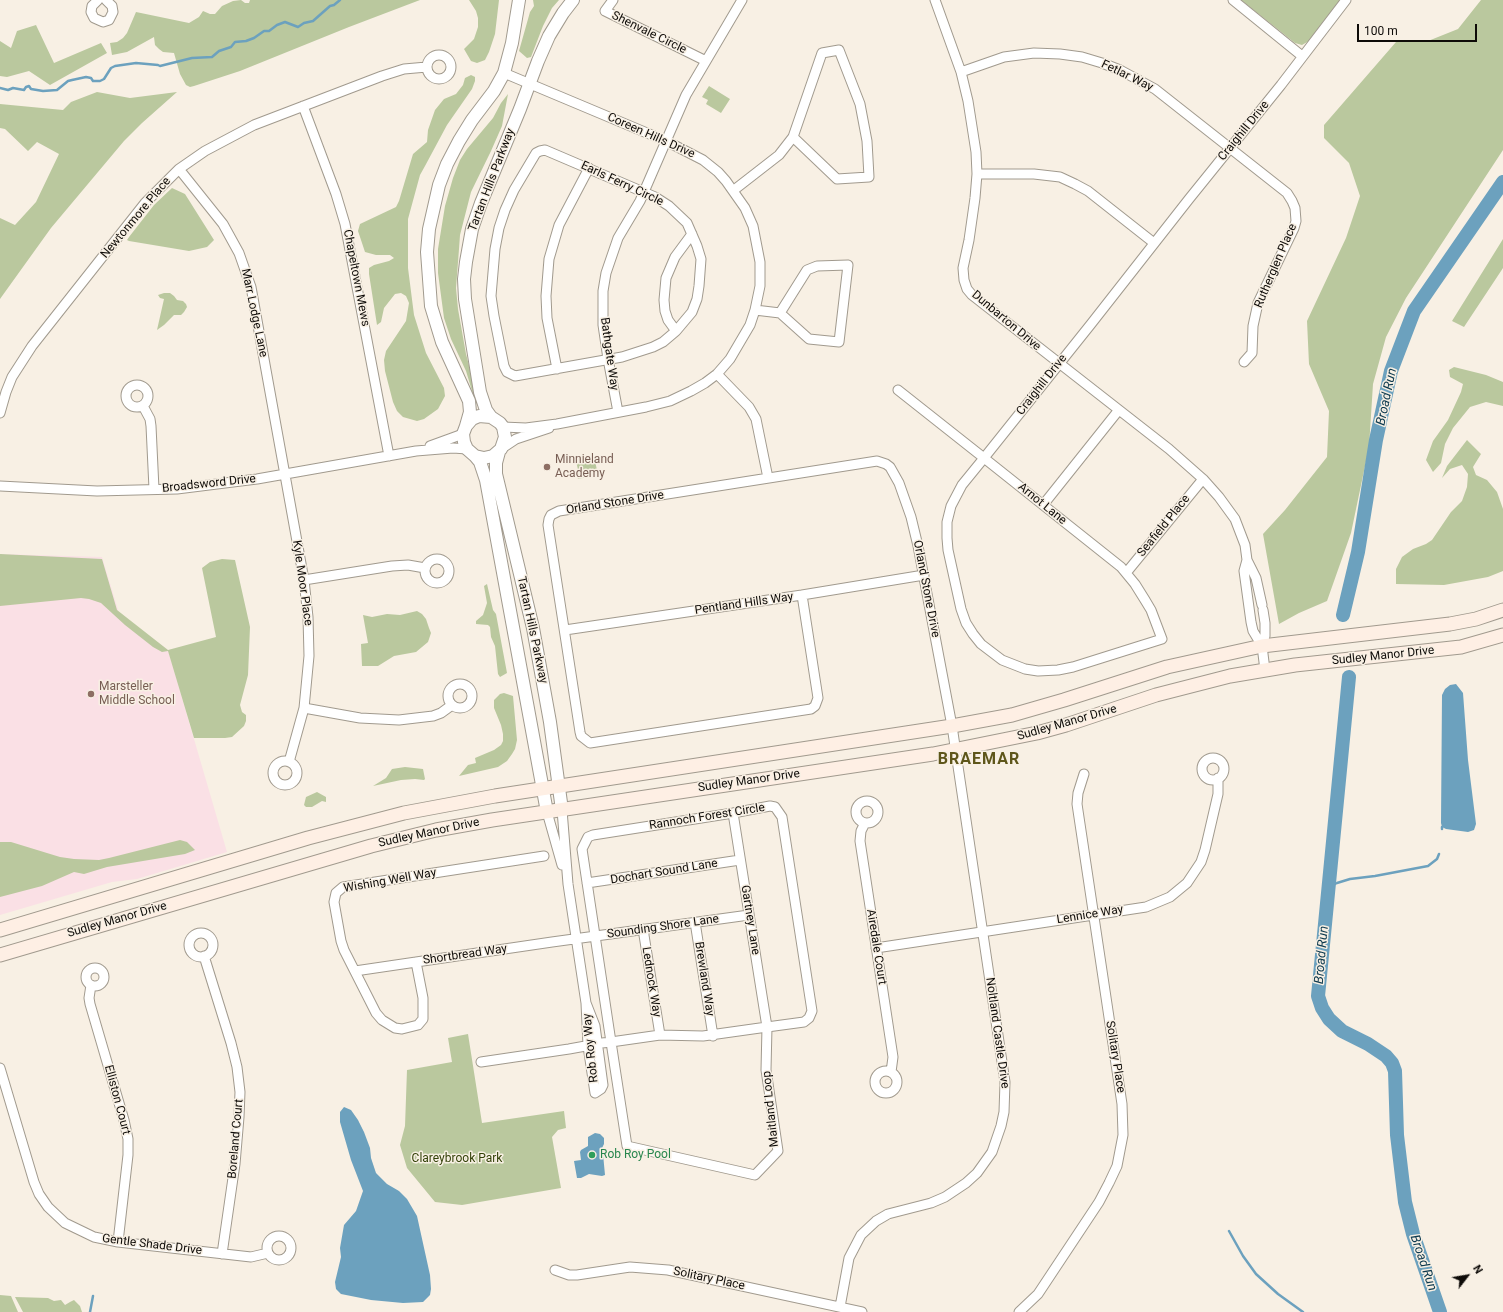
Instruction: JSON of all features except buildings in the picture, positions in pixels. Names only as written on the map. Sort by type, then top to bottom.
[{"type":"main road","name":"Sudley Manor Drive","points":[[0,930],[356,825],[404,813],[559,786],[952,726],[1012,715],[1167,667],[1262,646],[1450,624],[1476,619],[1503,610]]},
{"type":"main road","name":"Sudley Manor Drive","points":[[0,955],[371,846],[436,830],[955,750],[1037,733],[1066,725],[1156,695],[1193,685],[1295,665],[1461,647],[1503,635]]},
{"type":"street","points":[[98,0],[92,6],[91,12],[94,18],[103,22],[109,20],[113,12],[112,6],[106,0]]},
{"type":"street","name":"Tartan Hills Parkway","points":[[519,0],[512,43],[504,73],[494,91],[468,126],[447,164],[439,185],[429,229],[427,252],[431,306],[442,342],[469,401],[470,412],[465,430],[464,442],[480,462],[486,480],[546,812]]},
{"type":"street","name":"Tartan Hills Parkway","points":[[562,810],[547,708],[533,628],[496,474],[496,463],[505,438],[503,427],[486,410],[480,392],[465,299],[464,279],[472,229],[481,203],[549,36],[562,13],[572,0]]},
{"type":"street","name":"Shenvale Circle","points":[[613,0],[605,11],[706,61]]},
{"type":"street","points":[[666,141],[686,95],[742,0]]},
{"type":"street","name":"Dunbarton Drive","points":[[935,0],[961,72],[968,101],[976,152],[977,174],[971,228],[963,268],[964,280],[967,289],[972,295],[1168,449],[1203,478],[1219,496],[1235,519],[1248,560],[1254,570],[1260,593],[1265,623],[1265,636],[1262,646],[1265,670]]},
{"type":"street","points":[[1233,0],[1302,56]]},
{"type":"street","name":"Craighill Drive","points":[[1162,639],[1073,667],[1050,671],[1025,669],[1014,666],[981,644],[966,623],[961,609],[948,550],[947,522],[957,494],[984,458],[1346,0]]},
{"type":"street","points":[[734,190],[779,155],[793,137],[822,52],[839,50],[860,104],[867,141],[869,177],[837,179],[793,137]]},
{"type":"street","name":"Fetlar Way","points":[[961,72],[1004,57],[1034,53],[1060,54],[1102,63],[1120,70],[1155,89],[1230,148]]},
{"type":"street","name":"Newtonmore Place","points":[[0,413],[12,377],[32,346],[145,203],[179,169],[224,140],[254,125],[382,76],[404,69],[426,67]]},
{"type":"street","name":"Coreen Hills Drive","points":[[503,427],[526,428],[557,424],[670,401],[692,391],[717,374],[741,343],[750,325],[755,310],[760,286],[760,262],[753,226],[745,208],[734,190],[718,172],[702,160],[666,141],[504,73]]},
{"type":"street","name":"Chapeltown Mews","points":[[303,106],[336,194],[345,224],[389,456]]},
{"type":"street","name":"Bathgate Way","points":[[618,412],[608,359],[603,312],[603,291],[606,273],[618,238],[640,201],[666,141]]},
{"type":"street","name":"Rutherglen Place","points":[[1230,148],[1287,193],[1292,201],[1296,214],[1294,228],[1258,303],[1253,326],[1252,353],[1244,362]]},
{"type":"street","name":"Earls Ferry Circle","points":[[540,150],[545,150],[644,192],[669,206],[687,223],[692,234],[701,259],[697,299],[692,312],[676,331],[663,342],[636,353],[515,376],[507,372],[504,366],[491,296],[494,249],[504,210],[536,153],[540,150]]},
{"type":"street","points":[[557,369],[546,311],[549,259],[559,225],[589,168]]},
{"type":"street","name":"Marr Lodge Lane","points":[[179,169],[223,224],[239,253],[246,271],[284,474]]},
{"type":"street","points":[[977,174],[1034,174],[1060,177],[1088,191],[1154,244]]},
{"type":"street","points":[[676,331],[668,320],[665,311],[664,300],[666,278],[675,256],[692,234]]},
{"type":"street","points":[[755,310],[780,313],[809,339],[839,342],[848,264],[818,266],[807,270],[780,313]]},
{"type":"street","points":[[717,374],[748,407],[756,419],[768,478]]},
{"type":"street","name":"Arnot Lane","points":[[898,390],[1126,573],[1151,610],[1162,639]]},
{"type":"street","points":[[143,406],[150,419],[151,426],[154,489]]},
{"type":"street","points":[[1043,505],[1118,410]]},
{"type":"street","points":[[465,430],[472,419],[479,416],[492,417]]},
{"type":"street","name":"Coreen Hills Drive","points":[[500,450],[516,439],[543,431],[557,424]]},
{"type":"street","name":"Broadsword Drive","points":[[416,451],[465,430]]},
{"type":"street","name":"Broadsword Drive","points":[[0,486],[97,491],[208,486],[416,451],[453,448],[471,452]]},
{"type":"street","points":[[471,452],[489,457],[500,450]]},
{"type":"street","name":"Orland Stone Drive","points":[[802,595],[818,698],[815,706],[811,709],[590,743],[585,740],[580,732],[548,525],[551,515],[559,511],[877,461],[886,464],[894,473],[899,483],[911,517],[924,575],[952,726]]},
{"type":"street","name":"Kyle Moor Place","points":[[284,474],[304,580],[308,617],[309,656],[304,708],[289,762]]},
{"type":"street","name":"Seafield Place","points":[[1126,573],[1203,478]]},
{"type":"street","name":"Dunbarton Drive","points":[[1248,560],[1244,571],[1251,622],[1257,639],[1262,646]]},
{"type":"street","points":[[304,580],[392,566],[426,568]]},
{"type":"street","name":"Pentland Hills Way","points":[[565,630],[802,595],[924,575]]},
{"type":"street","name":"Dunbarton Drive","points":[[1260,593],[1267,605],[1268,616],[1265,623]]},
{"type":"street","points":[[304,708],[360,718],[399,720],[433,716],[441,713],[452,705]]},
{"type":"street","name":"Noltland Castle Drive","points":[[840,1307],[849,1258],[861,1235],[876,1221],[888,1214],[931,1203],[957,1190],[977,1173],[986,1162],[998,1138],[1004,1112],[1005,1082],[952,726]]},
{"type":"street","name":"Solitary Place","points":[[1020,1312],[1038,1294],[1110,1183],[1117,1166],[1123,1135],[1122,1104],[1077,804],[1078,793],[1084,774]]},
{"type":"street","name":"Lennice Way","points":[[876,948],[1146,907],[1170,897],[1187,883],[1195,873],[1206,850],[1218,794],[1218,778]]},
{"type":"street","name":"Rannoch Forest Circle","points":[[611,1042],[582,849],[588,837],[770,806],[775,807],[782,817],[812,1011],[809,1018],[804,1022],[767,1027]]},
{"type":"street","name":"Rob Roy Way","points":[[562,810],[568,884],[593,1045]]},
{"type":"street","name":"Rob Roy Way","points":[[546,812],[568,884]]},
{"type":"street","name":"Gartney Lane","points":[[733,813],[767,1027]]},
{"type":"street","name":"Airedale Court","points":[[864,823],[860,841],[893,1057],[891,1072]]},
{"type":"street","name":"Wishing Well Way","points":[[416,962],[423,998],[423,1018],[418,1025],[407,1028],[395,1028],[382,1020],[376,1013],[344,950],[334,902],[336,893],[339,889],[343,887],[544,856]]},
{"type":"street","name":"Dochart Sound Lane","points":[[587,883],[740,860]]},
{"type":"street","name":"Sounding Shore Lane","points":[[576,939],[749,915]]},
{"type":"street","name":"Brewland Way","points":[[696,922],[713,1036]]},
{"type":"street","name":"Lednock Way","points":[[643,929],[660,1035]]},
{"type":"street","name":"Shortbread Way","points":[[355,971],[576,939]]},
{"type":"street","name":"Boreland Court","points":[[204,956],[231,1043],[237,1067],[240,1092],[235,1164],[222,1254]]},
{"type":"street","name":"Elliston Court","points":[[91,985],[89,998],[90,1004],[124,1120],[128,1139],[128,1155],[118,1242]]},
{"type":"street","points":[[481,1062],[660,1035],[713,1036],[767,1027]]},
{"type":"street","name":"Maitland Loop","points":[[611,1042],[627,1146],[755,1175],[778,1151],[766,1070],[767,1027]]},
{"type":"street","name":"Gentle Shade Drive","points":[[0,1068],[34,1182],[44,1200],[57,1216],[70,1225],[94,1237],[118,1242],[251,1257],[268,1254]]},
{"type":"street","name":"Solitary Place","points":[[555,1270],[577,1276],[626,1268],[656,1268],[862,1312]]},
{"type":"shaded area","name":"Marsteller Middle School","points":[[0,554],[102,557],[119,613],[168,650],[227,852],[137,879],[112,882],[0,915]]},
{"type":"green space","points":[[241,0],[245,3],[249,3],[250,0],[420,0],[240,71],[190,87],[186,85],[180,74],[174,53],[163,52],[159,49],[155,45],[154,37],[127,52],[112,55],[110,43],[117,42],[123,38],[127,33],[136,12],[189,23],[199,17],[203,11],[210,14],[215,14],[222,6],[233,1]]},
{"type":"green space","points":[[469,0],[499,0],[495,34],[489,52],[485,60],[477,63],[471,61],[464,49],[474,39],[478,27],[476,11]]},
{"type":"green space","points":[[533,0],[559,0],[552,8],[543,26],[531,57],[527,58],[519,51],[530,12],[534,6]]},
{"type":"green space","points":[[1241,0],[1342,0],[1309,41],[1302,45],[1295,43]]},
{"type":"green space","points":[[1481,0],[1503,0],[1503,150],[1406,298],[1386,337],[1373,384],[1369,447],[1351,533],[1327,601],[1299,613],[1279,624],[1263,534],[1285,510],[1327,457],[1329,411],[1309,364],[1307,321],[1346,238],[1360,196],[1349,163],[1324,138],[1324,125],[1396,42],[1428,41],[1458,29]]},
{"type":"green space","points":[[36,25],[54,63],[101,43],[107,53],[50,85],[29,71],[7,77],[0,76],[0,41],[11,48],[17,31]]},
{"type":"green space","points":[[471,75],[475,77],[472,89],[447,125],[420,175],[408,219],[408,268],[414,315],[426,353],[444,388],[445,396],[438,409],[424,419],[417,421],[403,417],[397,411],[393,402],[385,371],[384,360],[386,351],[406,321],[409,303],[406,296],[401,293],[395,294],[384,308],[381,322],[377,325],[369,268],[394,258],[390,255],[376,255],[365,252],[358,231],[360,224],[396,207],[413,154],[427,142],[428,130],[435,110],[444,99],[456,94],[463,85],[465,78]]},
{"type":"green space","points":[[709,86],[730,99],[721,113],[706,104],[708,100],[702,97]]},
{"type":"green space","points":[[97,92],[130,98],[177,92],[124,141],[51,228],[0,299],[0,218],[15,225],[36,202],[59,154],[37,142],[28,151],[5,129],[0,128],[0,104],[63,110],[71,102]]},
{"type":"green space","points":[[508,94],[502,126],[471,192],[460,235],[456,288],[466,354],[478,400],[475,401],[466,371],[451,339],[444,318],[438,273],[438,249],[445,206],[460,160],[467,149],[493,118]]},
{"type":"green space","points":[[172,188],[185,194],[214,240],[207,247],[189,251],[127,240],[154,205]]},
{"type":"green space","points":[[1503,239],[1503,268],[1464,327],[1452,321]]},
{"type":"green space","points":[[170,293],[177,300],[183,301],[187,307],[181,315],[174,315],[157,330],[164,299],[160,298],[158,295]]},
{"type":"green space","points":[[1454,367],[1486,375],[1503,382],[1503,406],[1486,402],[1470,407],[1453,428],[1445,444],[1441,463],[1433,472],[1426,460],[1433,441],[1448,420],[1461,392],[1463,384],[1450,377],[1449,370]]},
{"type":"green space","points":[[1467,440],[1481,454],[1473,467],[1476,475],[1487,480],[1497,492],[1503,509],[1503,571],[1488,577],[1444,585],[1396,584],[1396,569],[1402,557],[1413,549],[1432,540],[1451,512],[1462,501],[1467,487],[1468,474],[1462,465],[1450,469],[1442,478],[1447,466]]},
{"type":"green space","points":[[594,456],[598,475],[578,479],[576,460]]},
{"type":"green space","points":[[0,554],[102,559],[117,610],[168,650],[216,637],[202,568],[210,562],[222,559],[235,560],[250,627],[248,675],[240,705],[242,712],[246,715],[244,726],[232,737],[194,738],[168,651],[162,652],[153,647],[125,625],[101,603],[81,598],[0,606]]},
{"type":"green space","points":[[487,584],[493,610],[496,614],[507,673],[500,677],[498,674],[495,646],[491,637],[490,627],[488,625],[476,624],[476,621],[483,615],[487,603],[484,586]]},
{"type":"green space","points":[[417,611],[426,619],[431,633],[428,642],[416,652],[394,656],[378,666],[362,666],[361,644],[368,643],[363,615],[372,617],[387,614],[400,615]]},
{"type":"green space","points":[[504,693],[513,696],[517,740],[515,749],[507,761],[498,767],[459,776],[468,765],[476,763],[475,758],[494,750],[501,745],[503,741],[503,734],[494,708],[494,700],[500,694]]},
{"type":"green space","points":[[405,767],[423,769],[425,779],[401,780],[373,786],[386,778],[392,769]]},
{"type":"green space","points":[[317,792],[326,797],[326,802],[322,801],[312,807],[306,807],[304,805],[306,797]]},
{"type":"green space","points":[[180,840],[187,842],[195,850],[185,854],[107,867],[84,874],[74,872],[42,886],[0,897],[0,842],[11,842],[60,857],[99,860]]},
{"type":"green space","name":"Clareybrook Park","points":[[468,1034],[482,1123],[564,1111],[566,1128],[558,1130],[552,1137],[561,1188],[462,1205],[435,1202],[407,1168],[400,1145],[405,1126],[407,1070],[452,1062],[448,1038]]},
{"type":"green space","points":[[0,1295],[11,1296],[18,1312],[0,1312]]},
{"type":"green space","points":[[15,1297],[48,1298],[54,1301],[61,1300],[65,1305],[74,1300],[80,1306],[82,1312],[23,1312]]},
{"type":"water","points":[[1456,684],[1463,693],[1468,760],[1476,824],[1474,830],[1468,832],[1446,829],[1442,827],[1441,823],[1442,695],[1445,689],[1450,685]]},
{"type":"water","points":[[344,1107],[351,1110],[364,1132],[370,1148],[371,1158],[376,1173],[387,1184],[399,1191],[407,1199],[417,1216],[430,1275],[431,1289],[430,1295],[423,1302],[403,1303],[371,1300],[341,1294],[336,1289],[335,1282],[341,1257],[340,1248],[344,1225],[356,1211],[363,1191],[351,1160],[340,1122],[340,1112]]},
{"type":"water","name":"Rob Roy Pool","points":[[595,1133],[600,1134],[604,1138],[604,1144],[601,1150],[603,1154],[605,1175],[589,1174],[581,1178],[577,1178],[574,1161],[581,1160],[581,1150],[588,1146],[588,1137]]},
{"type":"waterway","points":[[0,88],[8,90],[13,88],[24,90],[29,86],[31,89],[43,91],[57,90],[68,81],[86,77],[91,78],[93,81],[100,81],[104,79],[111,68],[115,66],[136,63],[160,66],[192,58],[212,57],[219,51],[231,47],[235,42],[246,41],[254,38],[264,31],[269,31],[277,25],[285,22],[298,27],[304,23],[313,21],[330,6],[334,5],[340,0]]},
{"type":"waterway","name":"Broad Run","points":[[1343,615],[1358,552],[1376,440],[1391,371],[1414,311],[1503,182]]},
{"type":"waterway","name":"Broad Run","points":[[1349,677],[1318,996],[1322,1008],[1329,1019],[1342,1031],[1368,1044],[1386,1056],[1392,1063],[1395,1071],[1397,1135],[1405,1202],[1413,1234],[1440,1312]]},
{"type":"waterway","points":[[1329,887],[1350,879],[1428,866],[1437,859],[1439,854]]},
{"type":"waterway","points":[[1229,1231],[1243,1256],[1256,1274],[1278,1294],[1303,1312]]},
{"type":"waterway","points":[[90,1312],[93,1296]]},
{"type":"place","name":"Minnieland Academy","points":[[547,467]]},
{"type":"place","name":"Marsteller Middle School","points":[[91,694]]},
{"type":"place","name":"Rob Roy Pool","points":[[592,1155]]},
{"type":"district","name":"BRAEMAR","points":[[979,760]]}]
